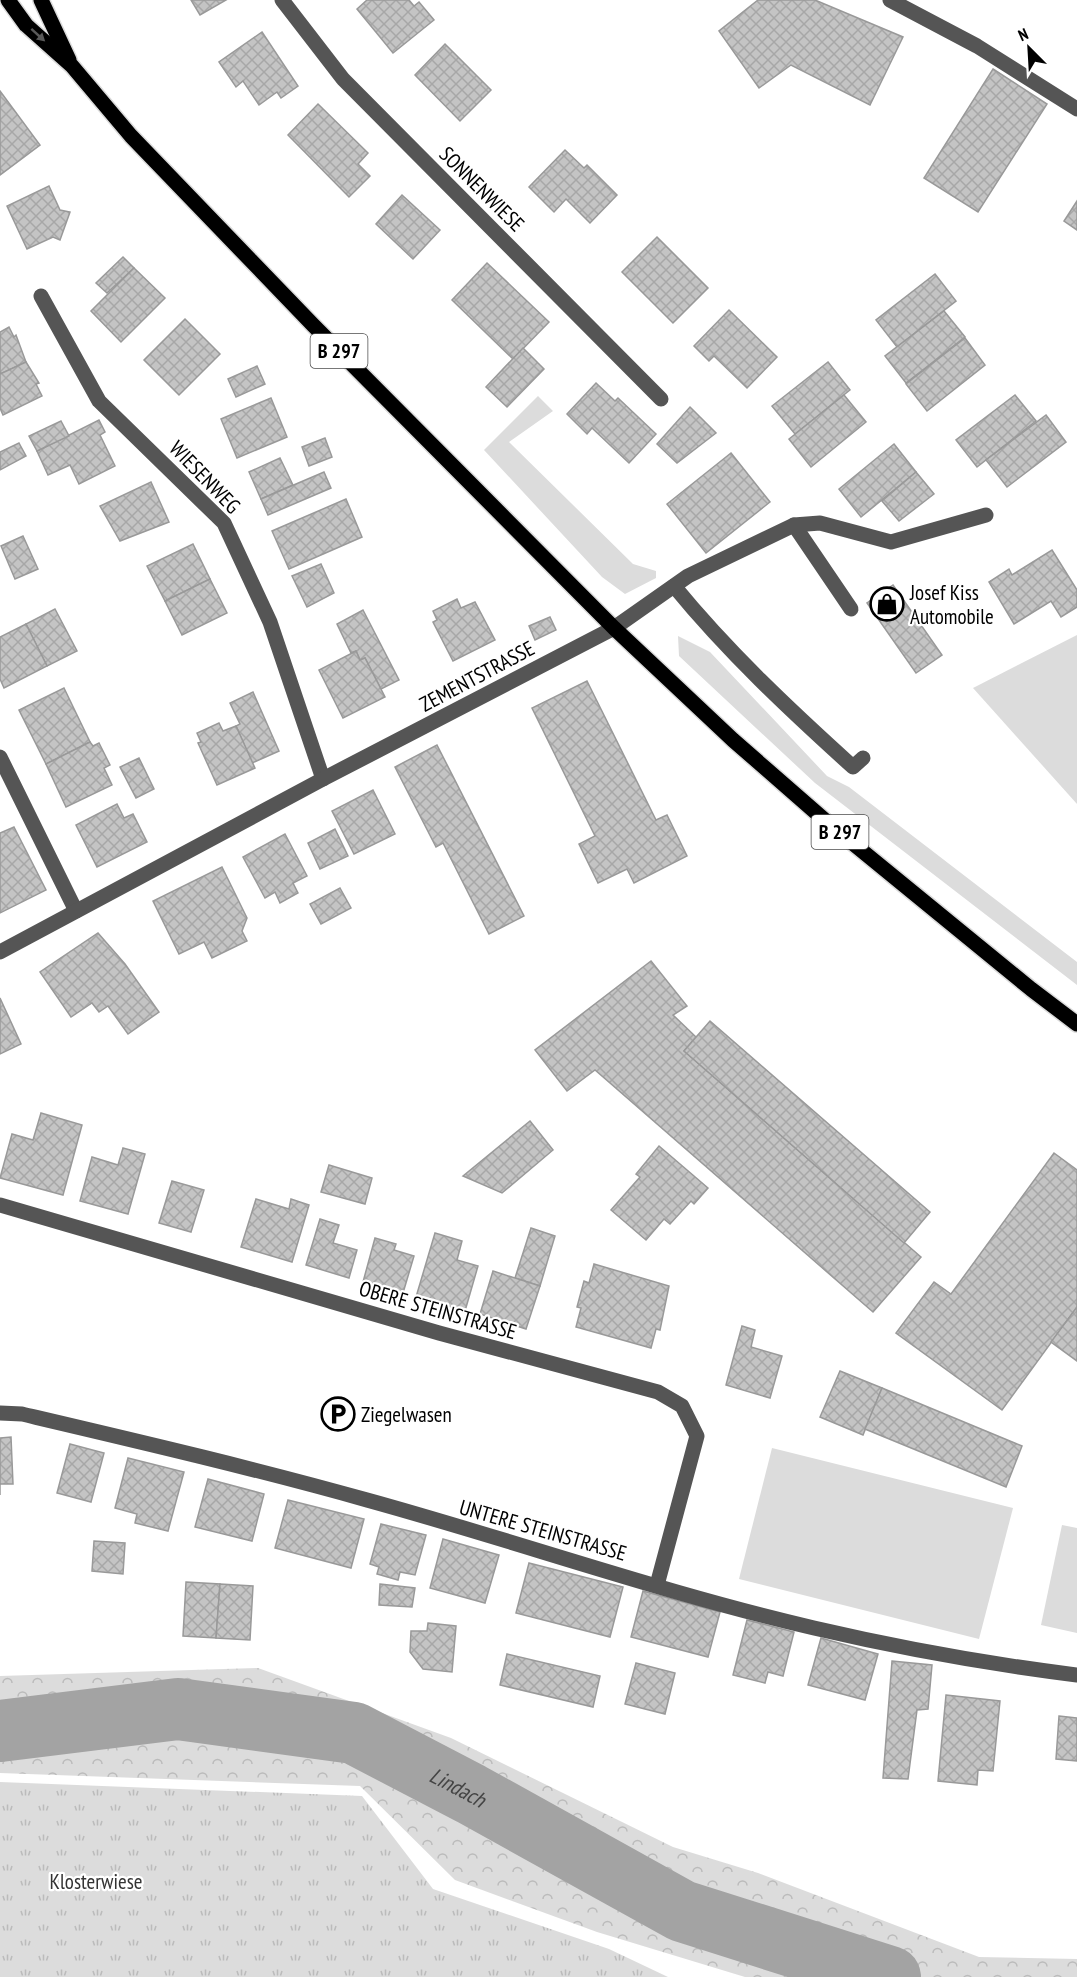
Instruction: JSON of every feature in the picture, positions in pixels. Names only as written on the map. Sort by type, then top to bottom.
[{"type":"main road","name":"B 297","points":[[8,0],[26,25],[72,66],[131,136],[321,334],[614,628],[733,740],[828,823],[1021,982],[1077,1024]]},
{"type":"main road","name":"B 297","points":[[41,0],[72,66]]},
{"type":"street","name":"SONNENWIESE","points":[[282,0],[343,80],[661,399]]},
{"type":"street","points":[[890,0],[977,46],[1077,109]]},
{"type":"street","name":"WIESENWEG","points":[[41,296],[99,401],[224,523],[270,622],[323,779]]},
{"type":"street","name":"ZEMENTSTRASSE","points":[[0,952],[323,779],[614,628],[688,576],[794,525],[820,523],[891,542],[986,515]]},
{"type":"street","points":[[794,525],[851,609]]},
{"type":"street","points":[[674,586],[708,628],[826,743],[853,767],[863,758]]},
{"type":"street","points":[[0,757],[76,911]]},
{"type":"street","name":"OBERE STEINSTRASSE","points":[[0,1205],[439,1333],[658,1392],[682,1407],[697,1436],[657,1585]]},
{"type":"street","name":"UNTERE STEINSTRASSE","points":[[0,1413],[22,1414],[366,1499],[812,1628],[995,1665],[1077,1676]]},
{"type":"green space","points":[[538,396],[553,411],[509,442],[633,564],[656,571],[656,578],[625,594],[602,577],[484,450]]},
{"type":"green space","points":[[1077,635],[1077,804],[973,688]]},
{"type":"green space","points":[[678,636],[710,652],[827,776],[849,787],[1077,962],[1077,985],[815,783],[679,656]]},
{"type":"green space","points":[[772,1448],[1013,1508],[979,1639],[739,1579]]},
{"type":"green space","points":[[1062,1525],[1077,1528],[1077,1633],[1041,1625]]},
{"type":"green space","points":[[258,1668],[451,1738],[673,1847],[758,1873],[979,1957],[1077,1959],[1077,1977],[745,1977],[597,1932],[455,1880],[360,1786],[0,1773],[0,1676]]},
{"type":"green space","name":"Klosterwiese","points":[[0,1782],[362,1796],[433,1889],[609,1949],[668,1977],[0,1977]]},
{"type":"building","points":[[191,0],[226,0],[200,15]]},
{"type":"building","points":[[367,0],[409,0],[414,6],[419,2],[434,20],[393,53],[357,9]]},
{"type":"building","points":[[758,0],[815,0],[903,37],[870,105],[791,65],[759,88],[719,31]]},
{"type":"building","points":[[262,32],[298,86],[281,98],[277,92],[259,105],[243,81],[236,87],[219,62]]},
{"type":"building","points":[[445,44],[491,90],[460,121],[415,75]]},
{"type":"building","points":[[993,69],[1047,104],[978,212],[924,178]]},
{"type":"building","points":[[0,91],[40,145],[0,175]]},
{"type":"building","points":[[318,104],[368,153],[358,164],[370,176],[349,197],[288,135]]},
{"type":"building","points":[[565,150],[584,168],[587,165],[617,195],[590,223],[566,199],[554,212],[529,187]]},
{"type":"building","points":[[49,186],[60,210],[70,212],[60,240],[53,237],[27,249],[7,206]]},
{"type":"building","points":[[402,195],[440,230],[413,259],[376,224]]},
{"type":"building","points":[[1077,201],[1077,230],[1064,221]]},
{"type":"building","points":[[657,237],[708,288],[673,323],[622,272]]},
{"type":"building","points":[[123,257],[134,268],[107,293],[96,283]]},
{"type":"building","points":[[487,263],[549,322],[513,359],[452,300]]},
{"type":"building","points":[[134,268],[165,298],[121,342],[91,311]]},
{"type":"building","points":[[935,274],[956,301],[897,347],[876,320]]},
{"type":"building","points":[[729,310],[777,357],[747,388],[714,356],[709,361],[694,346]]},
{"type":"building","points":[[944,311],[965,337],[906,383],[885,356]]},
{"type":"building","points":[[185,319],[220,354],[179,395],[144,360]]},
{"type":"building","points":[[9,327],[14,337],[16,335],[26,362],[0,374],[0,332]]},
{"type":"building","points":[[965,338],[985,365],[927,411],[906,384]]},
{"type":"building","points":[[523,348],[544,369],[507,407],[486,387]]},
{"type":"building","points":[[26,362],[39,383],[36,384],[42,396],[3,415],[0,408],[0,374]]},
{"type":"building","points":[[828,362],[850,390],[795,434],[772,406]]},
{"type":"building","points":[[257,366],[265,384],[236,397],[228,379]]},
{"type":"building","points":[[596,383],[615,401],[618,398],[656,434],[629,463],[592,428],[587,434],[567,414]]},
{"type":"building","points":[[844,395],[866,422],[811,467],[789,439]]},
{"type":"building","points":[[1015,395],[1036,421],[977,467],[956,440]]},
{"type":"building","points":[[271,398],[287,437],[237,458],[221,419]]},
{"type":"building","points":[[690,407],[716,433],[677,463],[657,444]]},
{"type":"building","points":[[1046,415],[1066,442],[1007,487],[986,460]]},
{"type":"building","points":[[99,420],[105,432],[100,435],[115,466],[79,484],[70,465],[48,475],[37,451]]},
{"type":"building","points":[[61,421],[69,436],[37,451],[29,436]]},
{"type":"building","points":[[325,438],[332,457],[309,466],[302,447]]},
{"type":"building","points":[[19,443],[26,456],[0,470],[0,452]]},
{"type":"building","points":[[894,444],[916,472],[861,517],[839,489]]},
{"type":"building","points":[[731,453],[770,502],[706,553],[667,504]]},
{"type":"building","points":[[280,458],[293,485],[261,499],[249,472]]},
{"type":"building","points":[[324,472],[331,488],[268,515],[261,499]]},
{"type":"building","points":[[916,472],[934,494],[899,521],[882,501]]},
{"type":"building","points":[[151,482],[169,522],[120,541],[100,506]]},
{"type":"building","points":[[346,499],[362,537],[289,569],[272,531]]},
{"type":"building","points":[[23,536],[38,569],[15,579],[1,546]]},
{"type":"building","points":[[193,544],[210,579],[165,601],[147,566]]},
{"type":"building","points":[[1052,550],[1077,590],[1077,607],[1061,617],[1051,601],[1014,624],[989,582],[1009,569],[1012,575]]},
{"type":"building","points":[[321,564],[334,593],[307,607],[292,576]]},
{"type":"building","points":[[210,579],[227,613],[182,635],[165,601]]},
{"type":"building","points":[[893,585],[942,655],[916,673],[867,603]]},
{"type":"building","points":[[457,599],[461,608],[475,602],[495,640],[453,661],[433,622],[437,620],[433,611]]},
{"type":"building","points":[[55,609],[77,651],[47,666],[26,624]]},
{"type":"building","points":[[363,610],[399,680],[381,689],[365,658],[360,660],[356,651],[351,653],[337,624]]},
{"type":"building","points":[[550,617],[556,630],[535,640],[529,626]]},
{"type":"building","points":[[26,624],[47,666],[4,688],[0,679],[0,637]]},
{"type":"building","points":[[356,651],[360,660],[365,658],[385,697],[343,718],[319,670]]},
{"type":"building","points":[[587,681],[656,820],[667,815],[687,856],[634,883],[627,869],[598,883],[579,844],[595,836],[532,708]]},
{"type":"building","points":[[64,688],[90,742],[46,764],[19,710]]},
{"type":"building","points":[[253,692],[279,751],[252,763],[236,726],[240,724],[230,703]]},
{"type":"building","points":[[219,723],[223,731],[236,726],[255,768],[217,785],[198,743],[201,742],[197,733]]},
{"type":"building","points":[[90,742],[93,746],[99,743],[110,765],[104,768],[112,785],[66,807],[46,764]]},
{"type":"building","points":[[437,745],[524,916],[489,934],[443,843],[436,847],[395,767]]},
{"type":"building","points":[[139,758],[154,789],[136,798],[120,767]]},
{"type":"building","points":[[373,790],[395,834],[354,854],[332,811]]},
{"type":"building","points":[[117,804],[124,818],[133,814],[147,842],[97,867],[76,825]]},
{"type":"building","points":[[14,827],[46,890],[0,913],[0,833]]},
{"type":"building","points":[[335,829],[348,856],[320,869],[308,843]]},
{"type":"building","points":[[285,834],[307,876],[293,883],[298,893],[280,903],[275,892],[265,898],[243,857]]},
{"type":"building","points":[[222,867],[247,918],[242,931],[247,941],[212,958],[204,942],[179,954],[153,901]]},
{"type":"building","points":[[340,888],[351,908],[321,924],[310,904]]},
{"type":"building","points":[[98,933],[125,964],[159,1012],[128,1034],[108,1006],[99,1012],[92,1003],[71,1017],[40,972]]},
{"type":"building","points":[[651,961],[687,1006],[673,1015],[696,1037],[684,1051],[921,1257],[873,1312],[595,1070],[567,1091],[535,1050]]},
{"type":"building","points":[[0,998],[21,1044],[0,1054]]},
{"type":"building","points":[[710,1021],[930,1212],[904,1243],[684,1051]]},
{"type":"building","points":[[41,1113],[82,1125],[63,1195],[0,1178],[12,1134],[33,1140]]},
{"type":"building","points":[[530,1121],[553,1150],[502,1193],[463,1176]]},
{"type":"building","points":[[659,1146],[708,1188],[694,1204],[691,1201],[670,1224],[664,1219],[646,1240],[611,1210],[640,1177],[636,1174]]},
{"type":"building","points":[[123,1148],[145,1154],[128,1214],[80,1201],[92,1157],[118,1165]]},
{"type":"building","points":[[1054,1153],[1077,1170],[1077,1307],[1002,1410],[896,1333],[934,1282],[951,1294]]},
{"type":"building","points":[[329,1165],[372,1178],[365,1204],[321,1192]]},
{"type":"building","points":[[172,1181],[204,1190],[191,1232],[159,1223]]},
{"type":"building","points":[[256,1199],[289,1209],[291,1199],[309,1205],[292,1262],[241,1247]]},
{"type":"building","points":[[320,1219],[339,1225],[333,1243],[357,1250],[349,1278],[306,1265]]},
{"type":"building","points":[[531,1228],[555,1236],[540,1286],[515,1278]]},
{"type":"building","points":[[435,1233],[462,1241],[457,1260],[478,1266],[465,1311],[416,1297]]},
{"type":"building","points":[[375,1238],[396,1244],[394,1250],[414,1256],[403,1293],[363,1282]]},
{"type":"building","points":[[594,1264],[669,1286],[660,1330],[656,1329],[651,1348],[576,1327],[581,1308],[577,1307],[584,1281],[589,1283]]},
{"type":"building","points":[[493,1271],[540,1286],[526,1329],[480,1314]]},
{"type":"building","points":[[1077,1307],[1077,1361],[1051,1342]]},
{"type":"building","points":[[742,1326],[755,1330],[751,1347],[782,1356],[770,1398],[726,1385]]},
{"type":"building","points":[[840,1371],[882,1388],[863,1435],[820,1417]]},
{"type":"building","points":[[882,1388],[1022,1446],[1006,1487],[865,1429]]},
{"type":"building","points":[[11,1437],[13,1484],[0,1484],[0,1438]]},
{"type":"building","points":[[70,1444],[104,1453],[91,1502],[57,1493]]},
{"type":"building","points":[[128,1458],[184,1472],[168,1531],[135,1523],[137,1514],[115,1508]]},
{"type":"building","points":[[208,1479],[264,1494],[252,1541],[195,1527]]},
{"type":"building","points":[[288,1500],[364,1519],[351,1568],[275,1548]]},
{"type":"building","points":[[381,1524],[426,1535],[415,1575],[400,1572],[398,1580],[377,1574],[379,1567],[370,1564]]},
{"type":"building","points":[[443,1539],[499,1555],[485,1603],[430,1588]]},
{"type":"building","points":[[94,1541],[125,1543],[123,1574],[92,1571]]},
{"type":"building","points":[[529,1563],[623,1587],[610,1637],[516,1613]]},
{"type":"building","points":[[186,1582],[220,1584],[216,1638],[183,1636]]},
{"type":"building","points":[[220,1584],[253,1586],[250,1640],[216,1638]]},
{"type":"building","points":[[380,1584],[415,1588],[412,1607],[379,1605]]},
{"type":"building","points":[[643,1591],[720,1612],[708,1657],[631,1637]]},
{"type":"building","points":[[747,1620],[794,1632],[783,1676],[768,1672],[765,1683],[733,1675]]},
{"type":"building","points":[[428,1623],[456,1626],[452,1672],[423,1669],[410,1652],[411,1631],[427,1631]]},
{"type":"building","points":[[821,1638],[878,1654],[865,1700],[808,1685]]},
{"type":"building","points":[[507,1654],[600,1676],[593,1707],[500,1685]]},
{"type":"building","points":[[892,1661],[932,1665],[928,1709],[917,1710],[908,1779],[883,1778]]},
{"type":"building","points":[[636,1663],[675,1673],[665,1714],[625,1704]]},
{"type":"building","points":[[946,1695],[1000,1701],[993,1771],[978,1770],[977,1785],[938,1781]]},
{"type":"building","points":[[1059,1716],[1077,1718],[1077,1761],[1056,1759]]},
{"type":"waterway","name":"Lindach","points":[[0,1731],[178,1709],[354,1733],[471,1794],[682,1911],[890,1977]]},
{"type":"place","name":"Josef Kiss Automobile","points":[[887,604]]},
{"type":"place","name":"Ziegelwasen","points":[[338,1414]]}]
